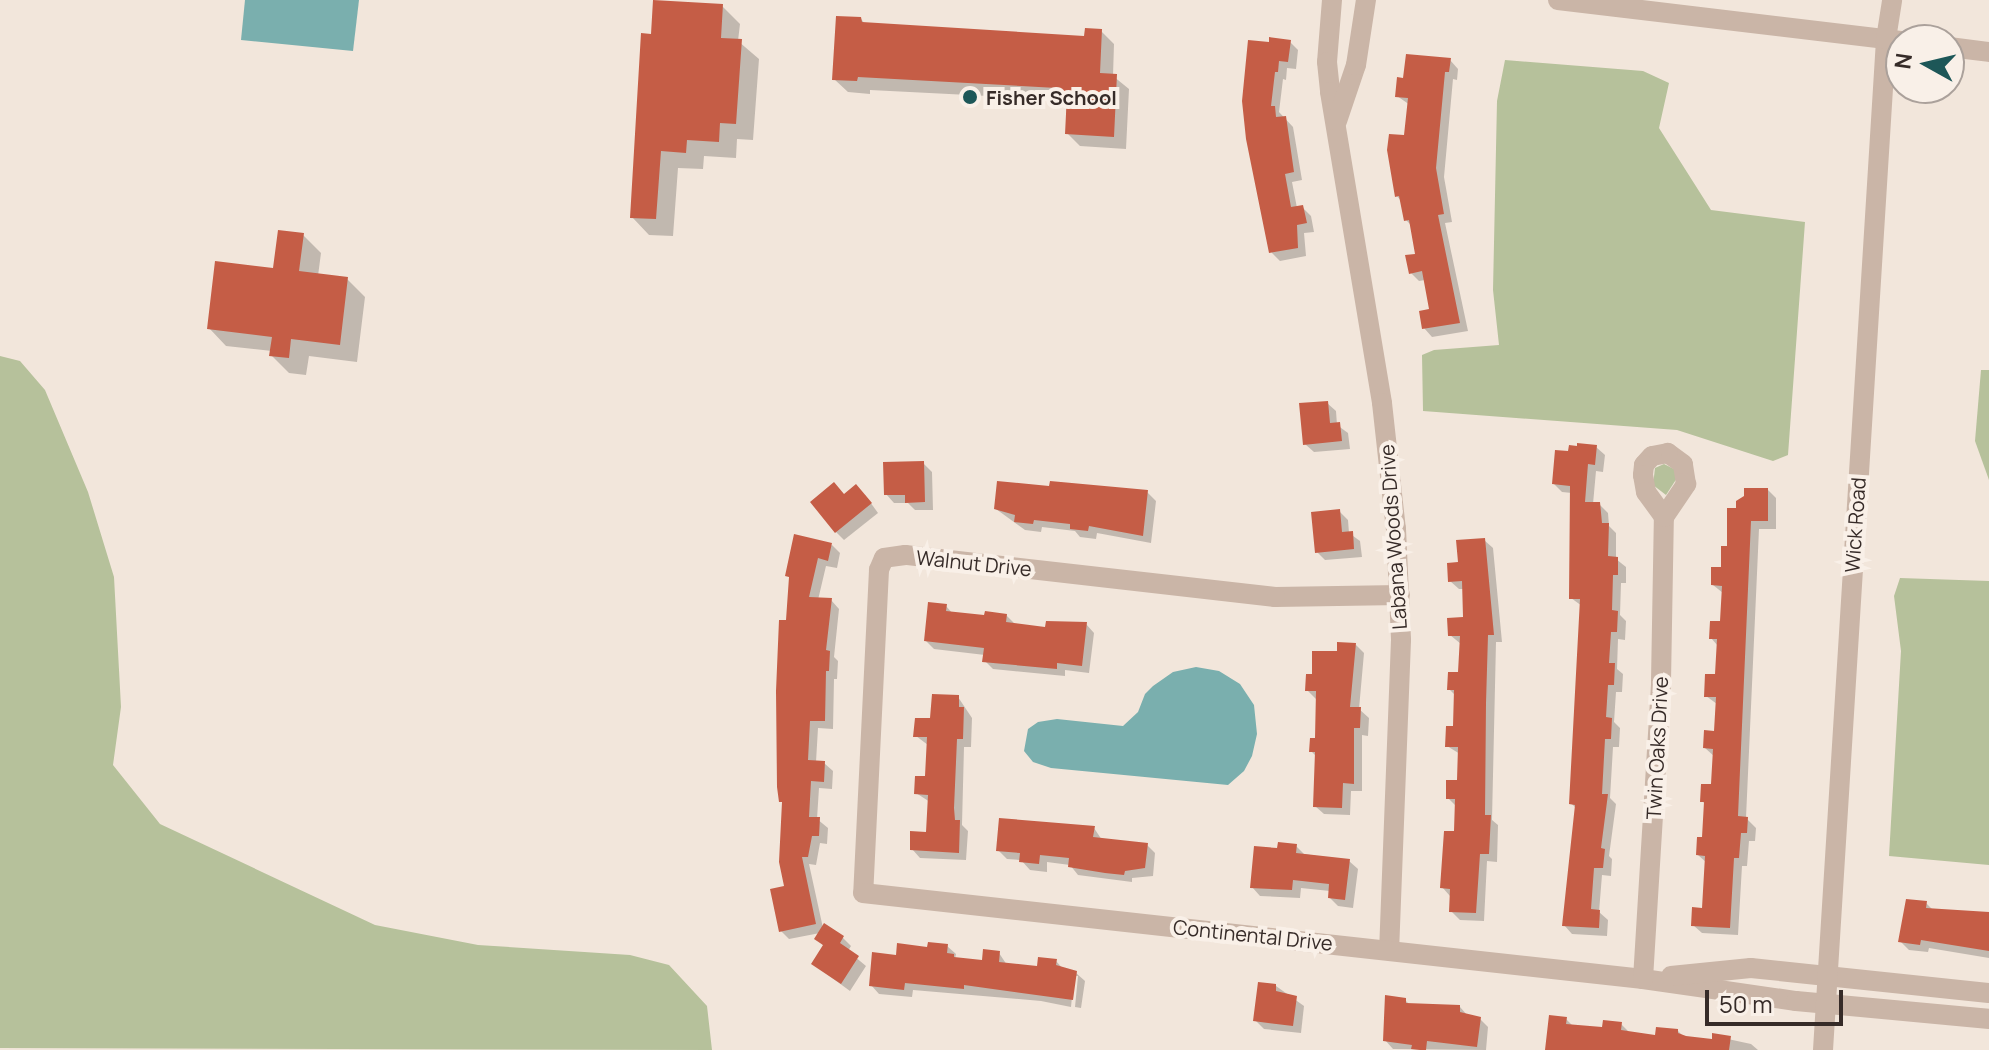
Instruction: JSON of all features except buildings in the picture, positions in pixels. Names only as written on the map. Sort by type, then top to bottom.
[{"type":"street","name":"Labana Woods Drive","points":[[1332,0],[1327,62],[1335,128],[1382,403],[1400,595],[1389,950]]},
{"type":"street","name":"Labana Woods Drive","points":[[1335,128],[1356,65],[1366,0]]},
{"type":"street","points":[[1558,0],[1885,39]]},
{"type":"street","name":"Wick Road","points":[[1892,0],[1893,24]]},
{"type":"street","points":[[1965,49],[1989,52]]},
{"type":"street","name":"Wick Road","points":[[1823,1050],[1889,104]]},
{"type":"street","name":"Twin Oaks Drive","points":[[1643,979],[1661,682],[1664,517]]},
{"type":"street","name":"Walnut Drive","points":[[863,893],[879,570],[884,558],[895,554],[1275,597],[1400,595]]},
{"type":"street","name":"Continental Drive","points":[[863,893],[1989,1019]]},
{"type":"street","name":"Continental Drive","points":[[1643,979],[1751,968],[1989,993]]},
{"type":"green space","points":[[1505,60],[1643,71],[1669,83],[1659,128],[1711,210],[1805,222],[1788,455],[1773,461],[1677,430],[1423,411],[1422,355],[1434,350],[1499,345],[1493,290],[1497,101]]},
{"type":"green space","points":[[0,356],[20,361],[45,390],[88,492],[114,577],[121,707],[113,765],[160,824],[375,925],[478,945],[630,955],[669,965],[707,1006],[712,1050],[0,1048]]},
{"type":"green space","points":[[1981,370],[1989,370],[1989,480],[1975,441]]},
{"type":"green space","points":[[1664,464],[1674,469],[1677,478],[1666,495],[1653,485],[1655,468]]},
{"type":"green space","points":[[1900,578],[1989,581],[1989,865],[1889,856],[1901,651],[1894,596]]},
{"type":"water","points":[[245,0],[359,0],[353,51],[241,40]]},
{"type":"water","points":[[1196,667],[1219,671],[1240,684],[1254,705],[1257,734],[1252,756],[1244,771],[1228,785],[1051,768],[1033,762],[1024,751],[1028,729],[1038,722],[1057,719],[1123,726],[1138,712],[1145,694],[1153,686],[1173,672]]},
{"type":"place","name":"Fisher School","points":[[970,97]]}]
